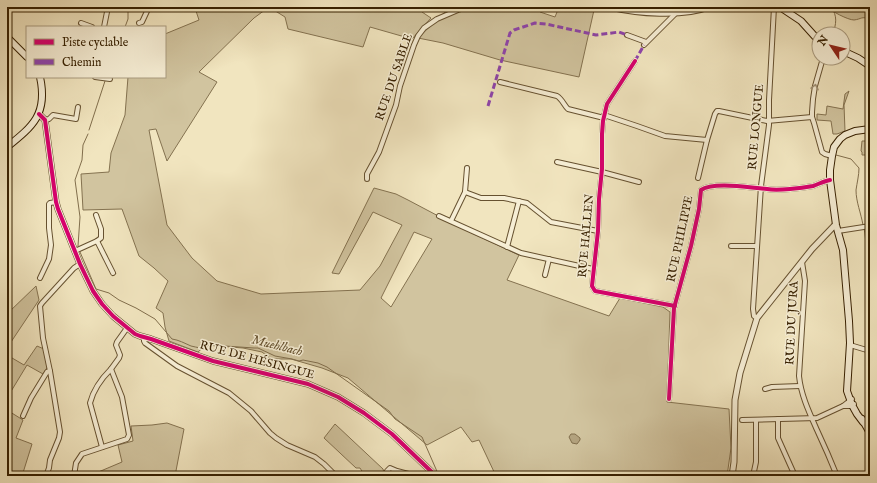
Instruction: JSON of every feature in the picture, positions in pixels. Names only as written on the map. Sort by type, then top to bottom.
[{"type":"main road","points":[[780,7],[801,21],[811,32]]},
{"type":"main road","points":[[7,37],[26,56]]},
{"type":"main road","points":[[851,55],[870,66]]},
{"type":"main road","points":[[7,148],[33,124],[39,114],[42,105],[40,78]]},
{"type":"main road","points":[[870,129],[855,131],[840,138],[834,147],[830,170],[837,228],[844,258],[850,345],[848,383],[852,402],[870,433]]},
{"type":"street","points":[[104,26],[108,7]]},
{"type":"street","points":[[139,23],[142,22],[149,7]]},
{"type":"street","name":"RUE DU SABLE","points":[[367,179],[367,174],[379,152],[396,105],[400,86],[418,36],[429,23],[468,7]]},
{"type":"street","points":[[611,7],[645,12],[675,14],[701,11],[710,7]]},
{"type":"street","name":"RUE LONGUE","points":[[757,318],[754,316],[754,309],[757,246],[761,188],[769,121],[774,7]]},
{"type":"street","points":[[627,35],[645,44],[675,14]]},
{"type":"street","points":[[81,23],[89,26]]},
{"type":"street","name":"RUE HALLEN","points":[[635,61],[607,104],[604,117],[602,134],[603,162],[592,286],[595,291],[675,306]]},
{"type":"street","points":[[821,66],[814,93],[812,117],[822,152],[832,156]]},
{"type":"street","points":[[104,78],[109,78]]},
{"type":"street","points":[[500,82],[557,96],[568,109],[637,126],[665,136],[707,140]]},
{"type":"street","points":[[39,114],[45,120],[49,119],[53,115],[76,119],[78,107]]},
{"type":"street","points":[[698,178],[707,140],[717,111],[769,121],[812,117]]},
{"type":"street","name":"RUE DE HÉSINGUE","points":[[45,120],[56,202],[80,264],[93,291],[113,316],[137,335],[220,363],[308,384],[338,396],[392,434],[436,476]]},
{"type":"street","points":[[557,162],[639,182]]},
{"type":"street","points":[[451,221],[465,192],[466,168]]},
{"type":"street","name":"RUE PHILIPPE","points":[[669,399],[675,306],[691,246],[701,190],[709,186],[731,186],[761,188],[768,190],[804,187],[830,180]]},
{"type":"street","points":[[465,192],[481,198],[504,198],[527,202],[551,222],[598,231]]},
{"type":"street","points":[[507,247],[519,201]]},
{"type":"street","points":[[40,278],[49,259],[51,245],[49,204],[50,202],[56,202]]},
{"type":"street","points":[[75,251],[97,242],[101,238],[101,229],[96,215]]},
{"type":"street","points":[[438,216],[521,253],[594,269]]},
{"type":"street","points":[[732,476],[734,462],[735,400],[740,373],[757,318],[818,242],[834,226],[837,228],[870,226]]},
{"type":"street","points":[[97,242],[113,273]]},
{"type":"street","points":[[731,246],[757,246]]},
{"type":"street","points":[[545,275],[549,260]]},
{"type":"street","name":"RUE DU JURA","points":[[802,262],[805,282],[799,376],[800,386],[837,476]]},
{"type":"street","points":[[46,476],[60,432],[43,338],[40,306],[74,268],[80,264]]},
{"type":"street","points":[[102,447],[90,403],[91,398],[97,386],[119,358],[120,354],[116,342],[127,328]]},
{"type":"street","points":[[144,337],[145,343],[174,364],[229,393],[246,407],[276,438],[287,445],[315,457],[336,476]]},
{"type":"street","points":[[850,345],[869,351]]},
{"type":"street","points":[[74,476],[76,463],[82,454],[127,439],[129,435],[122,397],[111,369]]},
{"type":"street","points":[[23,416],[47,372],[50,371]]},
{"type":"street","points":[[765,389],[772,387],[800,386]]},
{"type":"street","points":[[734,417],[742,420],[817,418],[852,402]]},
{"type":"street","points":[[778,419],[778,438],[795,476]]},
{"type":"street","points":[[734,424],[742,420]]},
{"type":"street","points":[[753,476],[756,462],[756,420]]},
{"type":"street","points":[[388,476],[387,471],[390,468],[416,476]]},
{"type":"shaded area","points":[[184,7],[269,7],[254,18],[199,72],[217,82],[167,161],[156,129],[149,130],[167,225],[192,258],[217,281],[261,294],[360,290],[380,266],[402,225],[373,212],[339,274],[332,273],[374,188],[396,194],[461,228],[519,255],[507,280],[609,316],[620,298],[663,307],[670,312],[667,402],[729,409],[731,448],[727,476],[496,476],[479,440],[472,442],[461,427],[427,445],[348,378],[322,368],[291,359],[271,359],[262,352],[243,348],[206,345],[198,352],[169,341],[163,313],[156,308],[168,281],[139,256],[122,209],[83,210],[81,174],[109,172],[111,153],[125,115],[128,78],[166,78],[166,34],[199,20],[195,8],[186,11]],"holes":[[[414,232],[432,239],[391,307],[381,298]]]},
{"type":"shaded area","points":[[269,7],[422,7],[422,12],[431,18],[412,39],[370,27],[363,47],[288,29],[285,17]]},
{"type":"shaded area","points":[[454,7],[539,7],[540,12],[555,17],[559,7],[583,7],[594,10],[579,77],[500,60],[443,43],[418,38],[448,9]]},
{"type":"shaded area","points":[[827,7],[870,7],[870,19],[863,18],[851,20]]},
{"type":"shaded area","points":[[849,91],[844,105],[845,131],[833,134],[831,121],[817,120],[817,114],[826,115],[827,106],[843,109],[845,94]]},
{"type":"shaded area","points":[[862,141],[869,141],[869,148],[867,148],[866,155],[862,155]]},
{"type":"shaded area","points":[[36,286],[39,300],[7,348],[7,312],[9,312]]},
{"type":"shaded area","points":[[37,346],[44,349],[48,366],[43,374],[27,365],[7,398],[7,355],[24,365]]},
{"type":"shaded area","points":[[7,410],[23,420],[16,438],[32,444],[22,476],[7,476]]},
{"type":"shaded area","points":[[167,423],[184,429],[175,476],[96,476],[96,473],[122,462],[118,445],[133,441],[131,426]]},
{"type":"shaded area","points":[[335,424],[383,469],[385,476],[365,476],[360,468],[356,468],[324,438]]},
{"type":"shaded area","points":[[571,434],[575,434],[580,438],[577,444],[572,443],[569,437]]},
{"type":"waterway","points":[[125,26],[128,19],[128,7]]},
{"type":"waterway","points":[[831,7],[835,14],[835,26]]},
{"type":"waterway","points":[[89,130],[105,81]]},
{"type":"waterway","points":[[78,246],[80,217],[75,180],[82,160],[83,145],[88,134]]},
{"type":"waterway","points":[[836,155],[851,159],[859,168],[856,194],[863,225]]},
{"type":"waterway","points":[[864,228],[867,271]]},
{"type":"waterway","name":"Muehlbach","points":[[80,252],[96,289],[109,293],[155,319],[172,339],[200,348],[210,345],[258,348],[275,356],[318,363],[327,367],[389,411],[395,419],[422,437],[439,476]]},
{"type":"waterway","points":[[867,276],[867,304],[869,313],[868,330],[870,337]]},
{"type":"waterway","points":[[869,352],[870,363]]},
{"type":"marked path","points":[[488,106],[510,33],[514,30],[535,23],[596,35],[619,32],[627,35]]},
{"type":"marked path","points":[[635,61],[644,45]]},
{"type":"cycle path","points":[[635,61],[607,104],[603,121],[598,231],[592,286],[595,291],[675,306]]},
{"type":"cycle path","points":[[39,114],[45,120],[58,209],[80,264],[93,291],[113,316],[135,334],[140,336],[213,361],[308,384],[338,397],[364,413],[392,434],[436,476]]},
{"type":"cycle path","points":[[669,399],[674,308],[691,246],[699,209],[701,190],[707,187],[723,185],[772,190],[790,189],[813,186],[830,180]]}]
